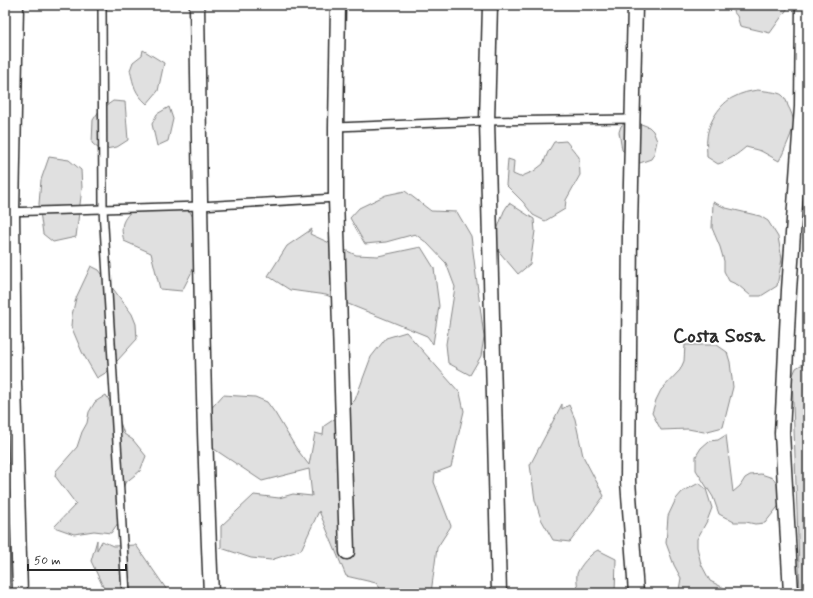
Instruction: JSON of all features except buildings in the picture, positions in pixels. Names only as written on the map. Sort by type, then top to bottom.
[{"type":"street","points":[[16,5],[8,212],[9,383],[20,593]]},
{"type":"street","points":[[197,5],[200,206],[211,593]]},
{"type":"street","points":[[338,5],[336,198],[347,552]]},
{"type":"street","points":[[490,5],[487,121],[499,593]]},
{"type":"street","points":[[635,5],[630,227],[628,481],[636,593]]},
{"type":"street","points":[[791,593],[782,433],[789,290],[805,107],[803,5]]},
{"type":"lane","points":[[102,5],[103,209],[126,593]]},
{"type":"lane","points":[[336,127],[487,121],[632,119]]},
{"type":"lane","points":[[8,212],[200,206],[336,198]]},
{"type":"shaded area","points":[[5,5],[10,5],[11,64],[5,79]]},
{"type":"shaded area","points":[[728,5],[790,5],[770,33],[740,26],[737,16]]},
{"type":"shaded area","points":[[143,50],[164,63],[158,91],[147,104],[137,92],[130,70],[133,62],[142,55]]},
{"type":"shaded area","points":[[758,90],[774,92],[782,95],[786,100],[792,116],[794,123],[792,130],[779,161],[761,151],[746,147],[733,157],[718,164],[707,157],[708,132],[712,120],[716,114],[729,100],[746,92]]},
{"type":"shaded area","points":[[113,101],[125,102],[128,140],[117,147],[100,150],[92,143],[93,120],[99,111]]},
{"type":"shaded area","points":[[169,107],[173,119],[168,141],[157,146],[152,124],[157,114]]},
{"type":"shaded area","points":[[625,116],[649,127],[653,131],[657,141],[654,154],[651,159],[637,164],[622,150],[619,132],[621,126],[629,120]]},
{"type":"shaded area","points":[[566,141],[579,157],[580,175],[566,200],[565,209],[545,221],[533,215],[523,202],[506,185],[508,159],[514,161],[513,174],[520,177],[534,171],[543,164],[554,142]]},
{"type":"shaded area","points":[[49,157],[69,160],[81,170],[82,188],[76,237],[53,242],[43,234],[39,204],[41,180]]},
{"type":"shaded area","points":[[405,191],[431,211],[457,212],[471,236],[484,337],[481,356],[470,375],[448,363],[446,344],[455,287],[446,263],[427,243],[415,234],[386,242],[365,244],[350,218],[359,208],[386,195]]},
{"type":"shaded area","points":[[713,202],[726,208],[760,216],[768,221],[778,237],[782,259],[777,286],[761,296],[751,296],[738,285],[729,281],[724,271],[724,261],[720,247],[712,228]]},
{"type":"shaded area","points":[[509,203],[534,219],[535,231],[530,264],[518,274],[495,247],[493,241],[504,211]]},
{"type":"shaded area","points":[[163,204],[189,210],[203,236],[202,252],[182,291],[160,289],[151,253],[124,241],[122,225],[137,205]]},
{"type":"shaded area","points":[[312,229],[310,234],[356,255],[378,256],[421,247],[434,268],[439,306],[433,344],[427,336],[326,295],[290,290],[268,276],[287,246]]},
{"type":"shaded area","points":[[91,266],[99,270],[132,314],[136,324],[137,339],[107,372],[97,378],[82,352],[71,326],[76,298]]},
{"type":"shaded area","points":[[5,321],[20,332],[22,349],[5,372]]},
{"type":"shaded area","points":[[406,332],[460,393],[464,411],[451,467],[435,473],[434,482],[451,526],[437,548],[431,593],[384,593],[376,583],[346,576],[319,511],[301,550],[271,560],[251,558],[221,548],[221,526],[254,495],[279,498],[293,494],[312,496],[309,469],[262,481],[211,447],[207,413],[223,395],[255,397],[267,402],[296,448],[309,465],[315,433],[323,435],[324,426],[342,414],[355,400],[371,357],[386,338]]},
{"type":"shaded area","points":[[685,345],[717,345],[727,352],[730,362],[733,387],[723,427],[704,432],[688,429],[661,430],[652,413],[661,390],[680,370],[684,361]]},
{"type":"shaded area","points":[[801,365],[808,365],[808,593],[800,593],[792,375],[796,368]]},
{"type":"shaded area","points":[[106,395],[118,416],[124,434],[133,440],[146,456],[140,471],[125,483],[120,497],[123,516],[111,533],[94,531],[74,534],[54,527],[76,504],[55,476],[56,471],[77,447],[87,423],[89,412],[95,402]]},
{"type":"shaded area","points":[[562,404],[562,409],[569,405],[575,419],[583,456],[604,496],[570,542],[553,540],[541,519],[535,500],[530,465]]},
{"type":"shaded area","points":[[726,435],[733,492],[740,486],[745,478],[750,475],[761,474],[773,478],[786,494],[781,503],[765,523],[755,524],[734,522],[719,514],[713,497],[696,470],[696,456],[701,448],[709,441],[718,440]]},
{"type":"shaded area","points":[[5,480],[9,480],[13,488],[7,507],[5,508]]},
{"type":"shaded area","points":[[699,483],[706,489],[712,508],[697,539],[697,547],[701,564],[710,581],[732,593],[677,593],[681,578],[674,565],[666,543],[668,516],[676,499],[682,492]]},
{"type":"shaded area","points":[[97,540],[97,550],[102,541],[113,546],[136,545],[169,593],[106,593],[91,561]]},
{"type":"shaded area","points":[[598,550],[616,559],[615,593],[578,593],[578,571],[589,557]]},
{"type":"district","name":"Costa Sosa","points":[[719,335]]}]
